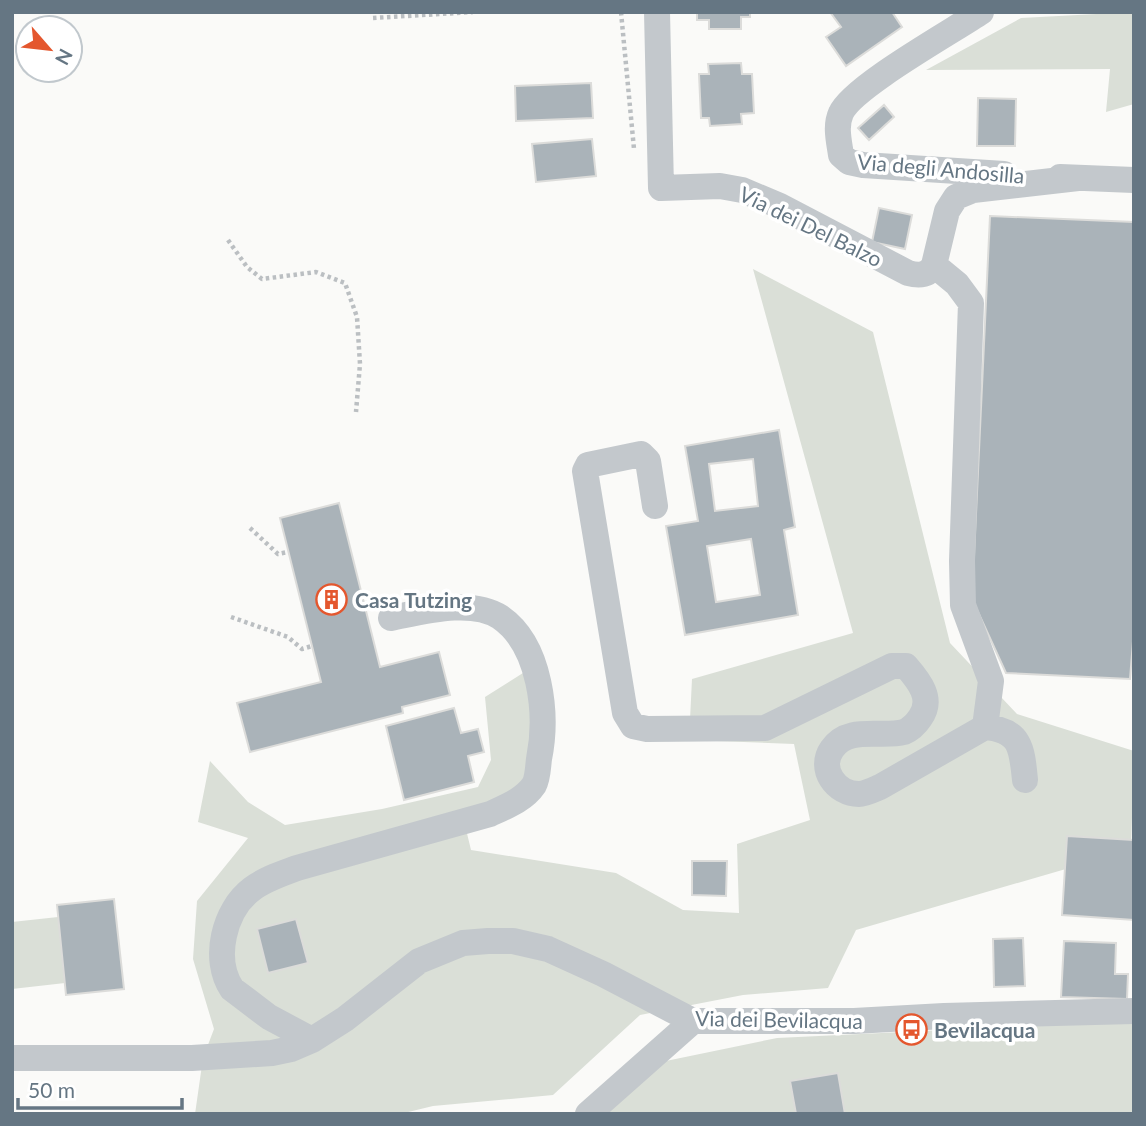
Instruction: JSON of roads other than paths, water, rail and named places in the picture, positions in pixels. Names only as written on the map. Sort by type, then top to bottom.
[{"type":"street","name":"Via dei Del Balzo","points":[[657,12],[661,187],[720,186],[742,190],[780,206],[908,273],[926,274],[934,265]]},
{"type":"street","name":"Via degli Andosilla","points":[[981,12],[852,97],[842,110],[838,123],[841,155],[849,162],[863,165],[1134,180]]},
{"type":"street","points":[[985,727],[991,681],[963,605],[962,561],[971,303],[957,284],[934,265],[947,211],[956,197],[973,190],[1078,178]]},
{"type":"street","points":[[656,506],[648,461],[641,454],[588,465],[584,471],[625,713],[633,726],[646,729],[765,728],[892,666],[906,666],[920,681],[926,697],[926,711],[916,725],[905,732],[853,735],[840,740],[831,750],[826,764],[830,779],[843,790],[861,795],[880,787],[985,727],[999,728],[1014,736],[1022,750],[1025,780]]},
{"type":"street","points":[[312,1040],[269,1017],[232,989],[224,966],[223,940],[231,915],[241,899],[269,878],[297,868],[489,814],[516,802],[534,784],[538,763],[544,724],[533,662],[519,638],[499,616],[466,606],[391,618]]},
{"type":"street","name":"Via dei Bevilacqua","points":[[12,1058],[192,1058],[272,1053],[312,1040],[345,1019],[419,961],[463,943],[488,941],[534,944],[559,953],[693,1021],[854,1021],[1134,1011]]},
{"type":"street","points":[[588,1114],[693,1021]]},
{"type":"place","name":"Casa Tutzing","points":[[332,599]]},
{"type":"place","name":"Bevilacqua","points":[[911,1029]]}]
